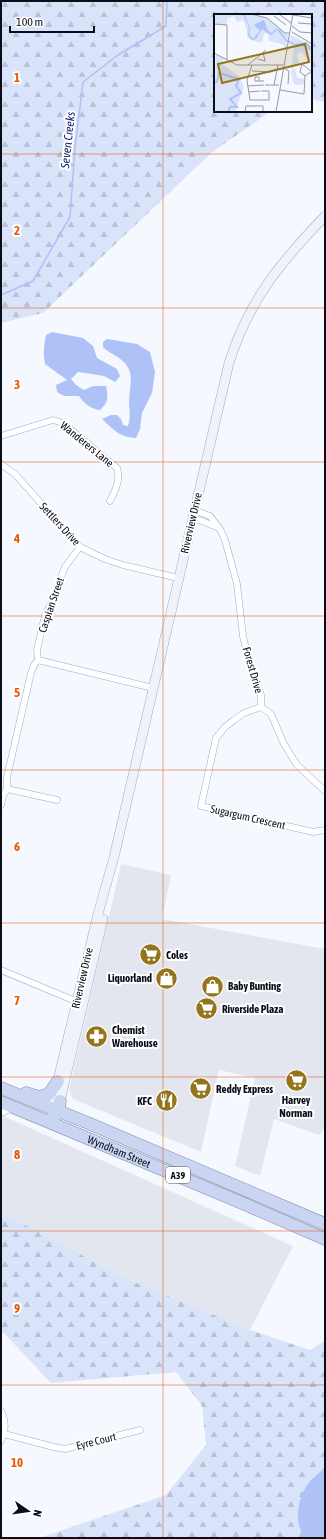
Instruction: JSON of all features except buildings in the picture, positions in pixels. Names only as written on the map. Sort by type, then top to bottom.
[{"type":"highway","points":[[1,1084],[38,1097],[49,1094],[58,1081]]},
{"type":"highway","name":"Wyndham Street","points":[[1,1088],[55,1108],[325,1224]]},
{"type":"highway","name":"Wyndham Street","points":[[1,1102],[137,1158],[325,1239]]},
{"type":"highway","points":[[38,1118],[46,1120],[55,1108],[63,1124],[121,1148],[137,1158]]},
{"type":"highway","points":[[233,1185],[237,1196],[242,1203]]},
{"type":"highway","points":[[303,1214],[310,1222],[311,1232]]},
{"type":"street","name":"Riverview Drive","points":[[55,1108],[58,1081],[104,915],[114,857],[229,363],[243,326],[257,299],[289,254],[325,216]]},
{"type":"street","name":"Wanderers Lane","points":[[1,436],[53,420],[59,420],[117,468],[119,477],[117,487],[110,501]]},
{"type":"street","name":"Settlers Drive","points":[[2,466],[15,474],[80,547],[105,559],[123,565],[178,578]]},
{"type":"street","points":[[193,515],[220,529]]},
{"type":"street","name":"Forest Drive","points":[[193,515],[210,516],[220,529],[225,540],[237,584],[243,636],[250,666],[261,695],[261,707],[271,714],[284,744],[297,765],[325,791]]},
{"type":"street","name":"Caspian Street","points":[[1,805],[3,796],[7,789],[7,777],[31,673],[38,660],[37,650],[45,615],[55,597],[65,567],[80,547]]},
{"type":"street","points":[[38,660],[153,688]]},
{"type":"street","name":"Sugargum Crescent","points":[[261,707],[244,713],[225,727],[216,738],[201,806],[313,832],[325,830]]},
{"type":"street","points":[[7,789],[57,800]]},
{"type":"street","points":[[1,970],[80,1003]]},
{"type":"street","name":"Riverview Drive","points":[[55,1108],[80,1003]]},
{"type":"street","points":[[1,1113],[14,1108]]},
{"type":"street","points":[[1,1411],[4,1416],[4,1434],[1,1441]]},
{"type":"street","name":"Eyre Court","points":[[4,1434],[54,1447],[65,1448],[140,1430]]},
{"type":"shaded area","name":"Riverside Plaza","points":[[121,864],[171,875],[162,919],[325,949],[325,1128],[319,1135],[274,1119],[260,1176],[235,1166],[255,1078],[219,1070],[201,1152],[73,1099],[69,1090]]},
{"type":"shaded area","points":[[1,1115],[293,1246],[250,1330],[125,1278],[12,1218],[1,1216]]},
{"type":"green space","points":[[1,1],[325,1],[325,102],[312,99],[312,14],[214,14],[214,112],[270,112],[211,153],[43,313],[1,323]]},
{"type":"green space","points":[[1,1216],[12,1218],[125,1278],[250,1330],[310,1350],[325,1341],[325,1538],[39,1538],[166,1495],[206,1445],[202,1406],[176,1372],[51,1383],[1,1330]]},
{"type":"water","points":[[52,332],[83,338],[93,346],[97,358],[117,369],[120,376],[115,382],[104,376],[78,372],[71,379],[76,385],[84,390],[93,386],[106,386],[107,399],[100,410],[88,406],[79,396],[64,396],[57,392],[56,385],[67,380],[45,364],[44,349],[46,335]]},
{"type":"water","points":[[107,339],[137,344],[150,352],[155,372],[152,393],[142,413],[140,429],[136,438],[121,434],[102,419],[111,415],[117,415],[121,419],[123,425],[128,426],[130,417],[130,372],[128,367],[119,358],[103,347],[103,342]]},
{"type":"water","points":[[325,1466],[325,1538],[305,1538],[299,1526],[298,1520],[300,1499],[308,1484]]},
{"type":"waterway","name":"Seven Creeks","points":[[1,295],[33,281],[70,217],[75,148],[83,82],[118,55],[166,26],[167,1]]},
{"type":"place","name":"Coles","points":[[151,955]]},
{"type":"place","name":"Liquorland","points":[[167,978]]},
{"type":"place","name":"Baby Bunting","points":[[213,986]]},
{"type":"place","name":"Riverside Plaza","points":[[206,1009]]},
{"type":"place","name":"Chemist Warehouse","points":[[97,1036]]},
{"type":"place","name":"Harvey Norman","points":[[296,1080]]},
{"type":"place","name":"Reddy Express","points":[[200,1089]]},
{"type":"place","name":"KFC","points":[[167,1101]]}]
